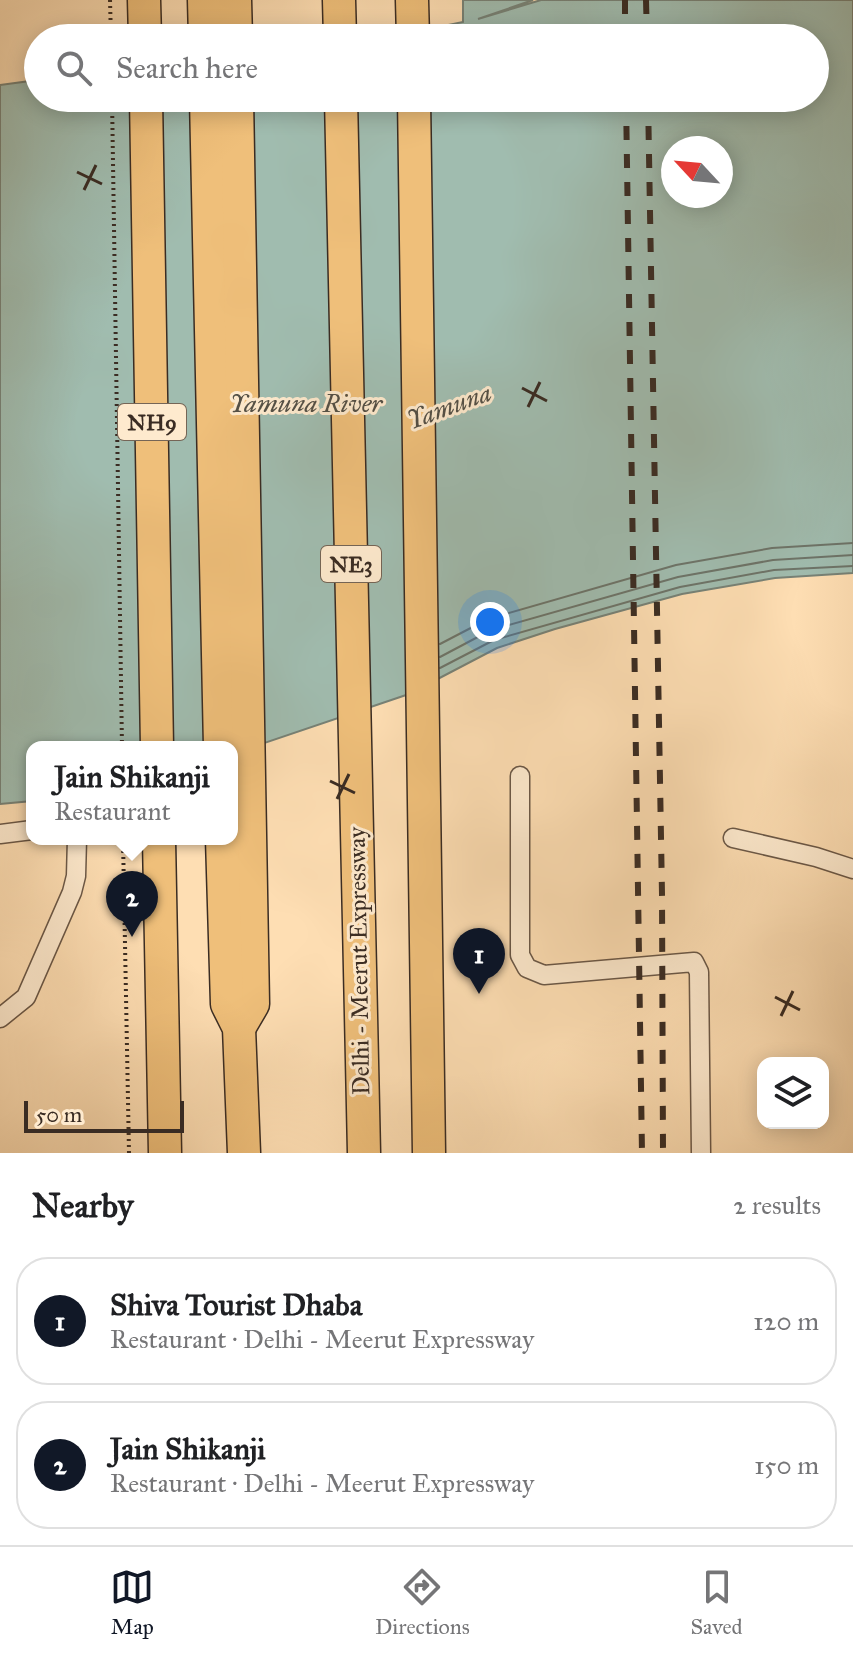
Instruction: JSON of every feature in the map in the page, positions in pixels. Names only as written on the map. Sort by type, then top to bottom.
[{"type":"highway","points":[[144,0],[145,24]]},
{"type":"highway","points":[[204,0],[205,24]]},
{"type":"highway","points":[[235,0],[236,24]]},
{"type":"highway","points":[[339,0],[340,24]]},
{"type":"highway","points":[[412,0],[413,24]]},
{"type":"highway","name":"NH9","points":[[146,112],[157,741]]},
{"type":"highway","points":[[206,112],[220,741]]},
{"type":"highway","points":[[237,112],[240,1012],[244,1153]]},
{"type":"highway","name":"Delhi - Meerut Expressway","points":[[341,112],[364,1153]]},
{"type":"highway","points":[[414,112],[429,1153]]},
{"type":"highway","points":[[159,845],[165,1153]]},
{"type":"highway","points":[[223,845],[240,1012]]},
{"type":"street","points":[[520,776],[520,955],[527,968],[544,975],[694,962],[699,972],[701,1153]]},
{"type":"street","points":[[0,834],[26,831]]},
{"type":"street","points":[[733,838],[853,869]]},
{"type":"street","points":[[0,1018],[26,997],[72,892],[77,845]]},
{"type":"path","points":[[110,0],[111,24]]},
{"type":"path","points":[[112,112],[122,741]]},
{"type":"path","points":[[123,845],[129,1153]]},
{"type":"water","name":"Yamuna River","points":[[463,0],[533,0],[478,19],[541,0],[853,0],[853,573],[775,578],[682,594],[555,629],[497,648],[409,694],[238,752],[238,741],[26,741],[26,802],[0,804],[0,85],[24,82],[24,112],[829,112],[829,24],[453,24],[463,22]]},
{"type":"railway","points":[[625,0],[625,24]]},
{"type":"railway","points":[[646,0],[647,24]]},
{"type":"railway","points":[[626,112],[642,1153]]},
{"type":"railway","points":[[648,112],[662,894],[663,1153]]},
{"type":"place","name":"Jain Shikanji","points":[[132,937]]},
{"type":"place","name":"Shiva Tourist Dhaba","points":[[479,994]]},
{"type":"water label","name":"Yamuna","points":[[449,406]]}]
